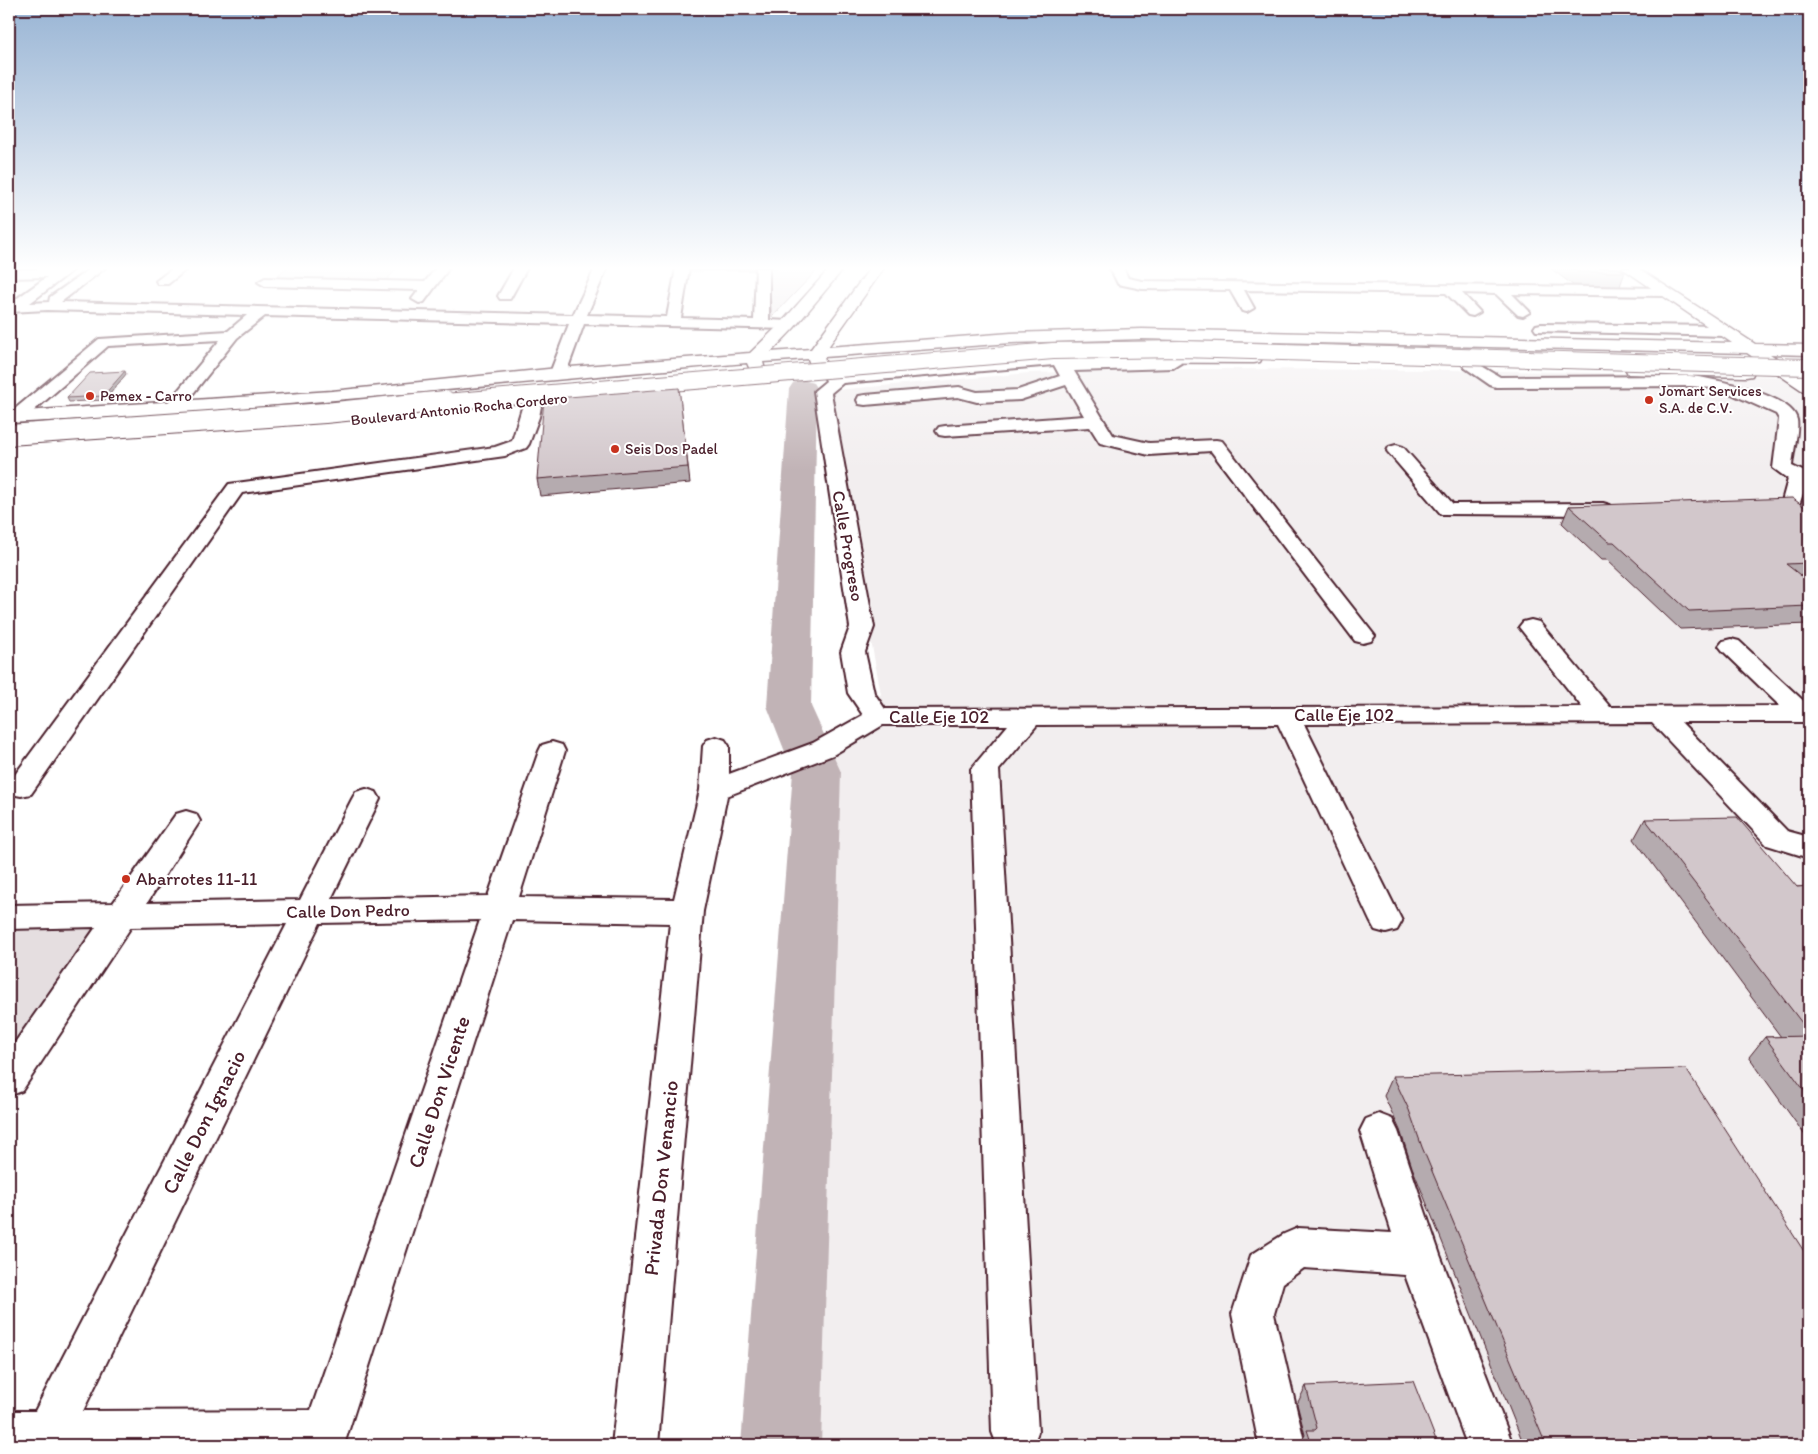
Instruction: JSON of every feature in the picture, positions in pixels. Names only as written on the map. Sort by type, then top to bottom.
[{"type":"main road","points":[[759,382],[754,359],[777,336]]},
{"type":"main road","points":[[828,336],[815,354],[829,377]]},
{"type":"main road","name":"Boulevard Antonio Rocha Cordero","points":[[11,421],[174,406],[332,396],[558,373],[1050,336]]},
{"type":"main road","name":"Boulevard Antonio Rocha Cordero","points":[[1205,336],[1710,349],[1809,349]]},
{"type":"main road","points":[[1710,349],[1727,343],[1728,336]]},
{"type":"main road","points":[[1732,336],[1809,388]]},
{"type":"main road","points":[[1758,336],[1809,368]]},
{"type":"main road","points":[[1760,336],[1771,341],[1809,349]]},
{"type":"main road","name":"Boulevard Antonio Rocha Cordero","points":[[11,421],[327,404],[542,383],[941,351],[1070,343],[1178,341],[1809,358]]},
{"type":"main road","points":[[1667,348],[1703,353],[1722,365],[1699,372]]},
{"type":"main road","points":[[877,349],[858,355],[855,362],[866,369],[889,372]]},
{"type":"main road","name":"Boulevard Antonio Rocha Cordero","points":[[9,435],[325,413],[542,392],[1053,351],[1181,349],[1809,368]]},
{"type":"main road","name":"Boulevard Antonio Rocha Cordero","points":[[9,444],[318,423],[533,401],[889,372],[1238,358],[1699,372],[1809,373]]},
{"type":"main road","points":[[681,364],[701,364],[713,369],[715,373],[715,377],[706,384],[686,388]]},
{"type":"main road","points":[[1743,372],[1778,378],[1809,388]]},
{"type":"street","points":[[11,421],[104,342],[216,336]]},
{"type":"street","points":[[174,406],[231,336]]},
{"type":"street","points":[[558,373],[572,336]]},
{"type":"street","points":[[829,377],[1062,366],[1173,363]]},
{"type":"street","points":[[1470,364],[1496,382],[1690,380],[1733,388],[1783,411],[1788,419],[1782,468],[1803,478],[1790,507],[1741,508]]},
{"type":"street","points":[[865,400],[959,392],[977,397],[1020,395],[1062,366]]},
{"type":"street","points":[[1062,366],[1106,439],[1149,449],[1216,446],[1363,636]]},
{"type":"street","name":"Calle Progreso","points":[[829,377],[835,383],[822,391],[862,627],[853,652],[861,692],[878,717]]},
{"type":"street","points":[[21,787],[236,488],[498,452],[520,444],[530,417],[533,401]]},
{"type":"street","points":[[945,431],[1095,421]]},
{"type":"street","points":[[1396,451],[1448,510],[1624,509]]},
{"type":"street","points":[[1531,627],[1602,714]]},
{"type":"street","points":[[1732,646],[1806,714]]},
{"type":"street","points":[[1658,714],[1777,838],[1809,848]]},
{"type":"street","name":"Calle Eje 102","points":[[878,717],[1806,714]]},
{"type":"street","points":[[1287,716],[1386,921]]},
{"type":"street","points":[[714,790],[822,749],[878,717]]},
{"type":"street","points":[[1015,1432],[985,769],[1029,717]]},
{"type":"street","name":"Privada Don Venancio","points":[[635,1445],[687,911],[714,790],[716,746]]},
{"type":"street","name":"Calle Don Vicente","points":[[33,1438],[326,1433],[552,751]]},
{"type":"street","name":"Calle Don Ignacio","points":[[33,1438],[310,911],[366,799]]},
{"type":"street","points":[[9,1080],[186,821]]},
{"type":"street","name":"Calle Don Pedro","points":[[9,917],[500,908],[687,911]]},
{"type":"street","points":[[1378,1131],[1419,1255],[1490,1445]]},
{"type":"street","points":[[1282,1445],[1253,1314],[1266,1270],[1298,1248],[1419,1255]]},
{"type":"shaded area","points":[[1187,369],[1449,370],[1809,377],[1809,1445],[781,1445],[817,772],[881,694],[824,391],[1029,373]]},
{"type":"shaded area","points":[[121,916],[9,1070],[9,921]]},
{"type":"building","points":[[125,371],[103,396],[67,398],[90,373]]},
{"type":"building","name":"Seis Dos Padel","points":[[679,388],[688,467],[537,479],[544,399]]},
{"type":"building","points":[[1792,498],[1809,510],[1809,563],[1786,564],[1809,582],[1809,606],[1689,611],[1614,542],[1609,542],[1569,506]]},
{"type":"building","points":[[1737,817],[1797,887],[1809,886],[1809,1032],[1645,819]]},
{"type":"building","points":[[1809,1036],[1809,1097],[1765,1037]]},
{"type":"building","points":[[1686,1069],[1809,1259],[1809,1445],[1546,1445],[1422,1147],[1409,1110],[1393,1076]]},
{"type":"building","points":[[1413,1381],[1438,1445],[1312,1445],[1307,1430],[1315,1430],[1317,1428],[1306,1386]]},
{"type":"waterway","points":[[781,1445],[817,772],[789,706],[803,389]]},
{"type":"place","name":"Pemex - Carro","points":[[90,396]]},
{"type":"place","name":"Jomart Services S.A. de C.V.","points":[[1649,400]]},
{"type":"place","name":"Seis Dos Padel","points":[[615,449]]},
{"type":"place","name":"Abarrotes 11-11","points":[[126,879]]}]
